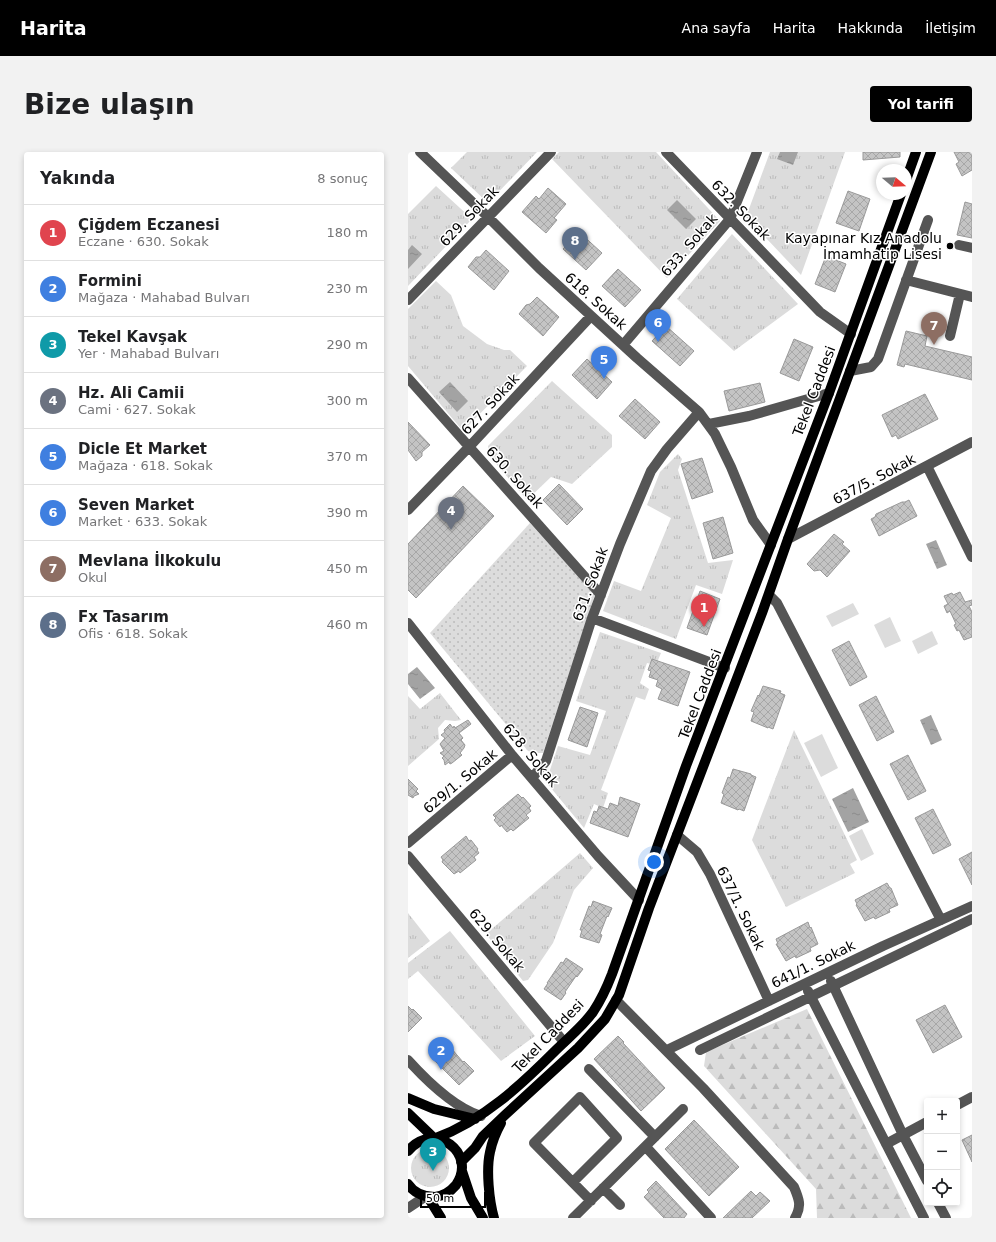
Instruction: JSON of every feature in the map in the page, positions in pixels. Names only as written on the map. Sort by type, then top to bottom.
[{"type":"main road","points":[[912,164],[916,152]]},
{"type":"main road","points":[[408,1184],[415,1192],[427,1196],[438,1197],[454,1188],[459,1180],[461,1166],[483,1136],[578,1048],[605,1019],[616,1000],[768,595],[931,152]]},
{"type":"main road","name":"Tekel Caddesi","points":[[408,1151],[419,1141],[426,1138],[435,1138],[448,1134],[478,1118],[516,1089],[592,1013],[605,992],[686,766],[725,668],[829,393],[899,200]]},
{"type":"main road","points":[[408,1098],[434,1109],[478,1118]]},
{"type":"main road","points":[[408,1113],[435,1138],[449,1143],[459,1154],[461,1166],[471,1198],[483,1218]]},
{"type":"main road","points":[[494,1218],[489,1186],[490,1153],[494,1136],[505,1115]]},
{"type":"main road","points":[[427,1196],[441,1218]]},
{"type":"street","name":"618. Sokak","points":[[420,152],[539,268],[699,412],[715,434],[731,467],[753,520],[771,545]]},
{"type":"street","name":"629. Sokak","points":[[408,300],[551,152]]},
{"type":"street","name":"632. Sokak","points":[[666,152],[820,312],[851,334]]},
{"type":"street","name":"633. Sokak","points":[[623,345],[730,219],[757,152]]},
{"type":"street","points":[[850,371],[871,367],[878,359],[928,220]]},
{"type":"street","points":[[959,245],[972,248]]},
{"type":"street","points":[[906,280],[972,297]]},
{"type":"street","points":[[950,336],[960,294]]},
{"type":"street","name":"627. Sokak","points":[[408,510],[469,448],[591,316]]},
{"type":"street","name":"630. Sokak","points":[[408,378],[601,595]]},
{"type":"street","points":[[709,424],[749,416],[829,393]]},
{"type":"street","name":"631. Sokak","points":[[532,778],[546,761],[592,618],[620,544],[651,471],[667,449],[699,412]]},
{"type":"street","name":"637/5. Sokak","points":[[788,539],[972,442]]},
{"type":"street","points":[[927,466],[972,558]]},
{"type":"street","points":[[768,595],[777,603],[941,920]]},
{"type":"street","points":[[592,618],[725,668]]},
{"type":"street","name":"628. Sokak","points":[[408,622],[512,755],[598,856],[639,900]]},
{"type":"street","name":"629/1. Sokak","points":[[408,843],[512,755]]},
{"type":"street","name":"637/1. Sokak","points":[[677,835],[697,852],[710,874],[769,1001]]},
{"type":"street","name":"629. Sokak","points":[[408,856],[564,1042]]},
{"type":"street","name":"641/1. Sokak","points":[[667,1050],[883,946],[972,906]]},
{"type":"street","points":[[700,1050],[972,919]]},
{"type":"street","points":[[828,972],[832,987],[924,1175]]},
{"type":"street","points":[[804,984],[812,996],[924,1218]]},
{"type":"street","points":[[616,1000],[667,1050],[794,1187],[799,1201],[798,1213],[795,1218]]},
{"type":"street","points":[[408,1060],[441,1093],[478,1118]]},
{"type":"street","points":[[589,1069],[655,1137]]},
{"type":"street","points":[[573,1182],[617,1138],[580,1097],[534,1143],[591,1201]]},
{"type":"street","points":[[960,1103],[972,1097]]},
{"type":"street","points":[[573,1218],[683,1109]]},
{"type":"street","points":[[886,1144],[924,1124]]},
{"type":"street","points":[[646,1147],[711,1218]]},
{"type":"street","points":[[603,1188],[620,1205]]},
{"type":"street","points":[[408,1208],[427,1196]]},
{"type":"street","points":[[940,1206],[946,1218]]},
{"type":"green space","points":[[467,152],[537,152],[488,203],[451,168]]},
{"type":"green space","points":[[559,152],[656,152],[720,221],[667,278],[552,159]]},
{"type":"green space","points":[[770,152],[845,152],[801,275],[746,217]]},
{"type":"green space","points":[[436,186],[472,219],[408,286],[408,214]]},
{"type":"green space","points":[[732,234],[798,304],[734,351],[677,299]]},
{"type":"green space","points":[[436,281],[451,295],[463,326],[487,344],[504,350],[510,350],[527,366],[463,431],[408,366],[408,309]]},
{"type":"green space","points":[[552,381],[612,435],[612,447],[572,484],[551,477],[527,500],[488,454],[488,446]]},
{"type":"green space","points":[[678,454],[682,459],[678,470],[708,563],[733,560],[722,594],[696,585],[676,639],[603,611],[614,581],[641,591],[671,518],[647,505],[660,472]]},
{"type":"green space","points":[[530,523],[595,595],[543,753],[528,751],[430,633]]},
{"type":"green space","points":[[853,603],[859,614],[832,627],[826,616]]},
{"type":"green space","points":[[890,617],[901,641],[885,648],[874,625]]},
{"type":"green space","points":[[932,631],[938,644],[918,654],[912,641]]},
{"type":"green space","points":[[600,632],[661,653],[656,665],[647,663],[640,683],[649,689],[645,700],[636,697],[601,790],[608,793],[603,808],[594,804],[584,828],[546,782],[558,746],[590,755],[606,711],[576,701]]},
{"type":"green space","points":[[440,693],[461,720],[445,720],[438,728],[439,739],[408,766],[408,696],[420,709]]},
{"type":"green space","points":[[794,730],[857,860],[850,864],[855,873],[786,907],[752,840]]},
{"type":"green space","points":[[822,734],[838,768],[821,777],[804,743]]},
{"type":"green space","points":[[862,829],[874,854],[861,861],[849,836]]},
{"type":"green space","points":[[580,853],[593,868],[574,890],[553,943],[528,980],[523,981],[486,934]]},
{"type":"green space","points":[[408,913],[430,941],[408,958]]},
{"type":"green space","points":[[450,931],[535,1036],[501,1061],[418,971],[408,979],[408,963]]},
{"type":"green space","points":[[807,1009],[911,1218],[817,1218],[816,1189],[704,1066],[706,1052]]},
{"type":"green space","points":[[426,1149],[434,1149],[444,1154],[448,1161],[448,1175],[444,1182],[434,1187],[426,1187],[416,1182],[414,1179],[411,1172],[411,1164],[416,1154],[419,1152]]},
{"type":"water","points":[[780,152],[798,152],[793,165],[777,159]]},
{"type":"water","points":[[677,200],[696,219],[686,229],[667,210]]},
{"type":"water","points":[[412,245],[422,254],[408,269],[408,250]]},
{"type":"water","points":[[450,382],[468,401],[457,412],[439,392]]},
{"type":"water","points":[[936,540],[947,565],[937,569],[926,544]]},
{"type":"water","points":[[417,667],[435,688],[420,699],[408,684],[408,674]]},
{"type":"water","points":[[931,715],[942,740],[931,745],[920,720]]},
{"type":"water","points":[[853,788],[869,822],[848,832],[832,799]]},
{"type":"building","points":[[863,152],[900,152],[900,157],[863,160]]},
{"type":"building","points":[[954,152],[972,152],[972,170],[962,176],[956,164],[959,162]]},
{"type":"building","points":[[548,188],[566,204],[554,218],[557,220],[546,233],[522,212],[536,196],[539,199]]},
{"type":"building","points":[[848,191],[870,199],[859,231],[836,223]]},
{"type":"building","points":[[965,202],[972,204],[972,238],[957,235]]},
{"type":"building","points":[[579,232],[602,253],[586,270],[563,249]]},
{"type":"building","points":[[486,250],[509,271],[494,290],[468,267],[476,257],[480,257]]},
{"type":"building","points":[[826,256],[846,264],[835,292],[815,284]]},
{"type":"building","points":[[618,269],[641,290],[625,307],[602,286]]},
{"type":"building","points":[[537,297],[559,317],[543,336],[519,314],[526,305],[530,304]]},
{"type":"building","points":[[666,326],[694,351],[680,366],[652,341]]},
{"type":"building","points":[[906,331],[927,336],[925,346],[972,357],[972,380],[905,364],[904,367],[897,365]]},
{"type":"building","points":[[794,339],[813,347],[799,381],[780,373]]},
{"type":"building","points":[[587,359],[612,382],[597,399],[572,375]]},
{"type":"building","points":[[760,383],[765,402],[729,411],[724,391]]},
{"type":"building","points":[[925,394],[938,419],[898,439],[896,435],[892,437],[882,415]]},
{"type":"building","points":[[635,399],[660,422],[645,439],[619,416]]},
{"type":"building","points":[[408,422],[430,445],[422,452],[422,456],[416,461],[408,450]]},
{"type":"building","points":[[702,458],[713,492],[692,499],[681,464]]},
{"type":"building","points":[[559,484],[583,509],[567,525],[543,500]]},
{"type":"building","points":[[463,486],[494,516],[416,598],[408,590],[408,544]]},
{"type":"building","points":[[909,500],[917,516],[879,536],[871,519],[875,517],[876,514]]},
{"type":"building","points":[[723,517],[733,553],[713,559],[703,523]]},
{"type":"building","points":[[834,534],[844,542],[842,544],[850,551],[827,577],[820,570],[814,571],[807,564]]},
{"type":"building","points":[[700,591],[720,599],[707,635],[687,628]]},
{"type":"building","points":[[960,592],[965,602],[972,600],[972,605],[969,606],[972,612],[972,637],[964,640],[959,630],[957,631],[954,625],[956,624],[950,611],[947,613],[944,606],[948,604],[944,596],[952,593],[953,595]]},
{"type":"building","points":[[849,641],[867,677],[850,686],[832,650]]},
{"type":"building","points":[[652,659],[690,672],[678,706],[658,699],[662,689],[656,686],[658,680],[649,677],[651,671],[648,670]]},
{"type":"building","points":[[763,686],[781,691],[780,693],[785,695],[773,729],[751,721],[754,712],[751,711]]},
{"type":"building","points":[[876,696],[894,732],[877,741],[859,705]]},
{"type":"building","points":[[580,707],[598,713],[587,747],[568,740]]},
{"type":"building","points":[[468,720],[471,724],[459,733],[463,738],[461,740],[465,745],[460,753],[462,755],[452,763],[450,764],[449,762],[445,765],[442,758],[444,756],[440,753],[444,751],[440,744],[445,738],[441,735],[450,724],[453,728],[454,726],[455,728]]},
{"type":"building","points":[[908,755],[926,791],[908,800],[890,764]]},
{"type":"building","points":[[733,769],[756,777],[744,811],[721,803],[724,794],[722,793],[728,777],[730,778]]},
{"type":"building","points":[[408,779],[418,789],[416,791],[419,794],[413,798],[408,795]]},
{"type":"building","points":[[518,794],[531,806],[529,808],[531,811],[526,815],[529,818],[513,831],[511,829],[507,832],[494,820],[496,818],[493,815]]},
{"type":"building","points":[[620,797],[640,804],[628,837],[590,823],[594,811],[597,812],[599,806],[608,809],[610,803],[618,806]]},
{"type":"building","points":[[933,809],[951,845],[933,854],[915,818]]},
{"type":"building","points":[[466,836],[478,849],[477,850],[479,853],[474,857],[476,860],[460,873],[459,871],[454,874],[442,862],[443,860],[441,857]]},
{"type":"building","points":[[972,852],[972,885],[959,859]]},
{"type":"building","points":[[887,883],[891,888],[898,905],[889,909],[890,912],[875,919],[874,917],[865,921],[856,905],[855,900]]},
{"type":"building","points":[[593,901],[612,908],[600,934],[602,935],[599,943],[580,937],[582,930],[580,930],[589,906],[591,907]]},
{"type":"building","points":[[808,922],[818,944],[810,948],[811,951],[796,958],[795,956],[786,961],[776,944],[778,944],[776,939]]},
{"type":"building","points":[[566,958],[583,969],[577,977],[576,976],[561,1000],[544,989],[561,962],[563,963]]},
{"type":"building","points":[[945,1005],[962,1037],[933,1053],[916,1020]]},
{"type":"building","points":[[408,1006],[422,1018],[408,1032]]},
{"type":"building","points":[[618,1036],[665,1088],[641,1111],[594,1059]]},
{"type":"building","points":[[445,1041],[463,1062],[464,1061],[474,1071],[459,1085],[430,1056]]},
{"type":"building","points":[[694,1120],[739,1167],[709,1196],[665,1149]]},
{"type":"building","points":[[972,1135],[972,1162],[962,1140]]},
{"type":"building","points":[[656,1181],[687,1214],[684,1218],[664,1218],[644,1197],[649,1192],[647,1190]]},
{"type":"building","points":[[751,1191],[756,1196],[760,1192],[770,1201],[752,1218],[723,1218]]},
{"type":"place","name":"Kayapınar Kız Anadolu İmamhatip Lisesi","points":[[950,246]]},
{"type":"place","name":"Fx Tasarım","points":[[575,260]]},
{"type":"place","name":"Seven Market","points":[[658,342]]},
{"type":"place","name":"Mevlana İlkokulu","points":[[934,345]]},
{"type":"place","name":"Dicle Et Market","points":[[604,379]]},
{"type":"place","name":"Hz. Ali Camii","points":[[451,530]]},
{"type":"place","name":"Çiğdem Eczanesi","points":[[704,627]]},
{"type":"place","name":"Formini","points":[[441,1070]]},
{"type":"place","name":"Tekel Kavşak","points":[[433,1171]]}]
